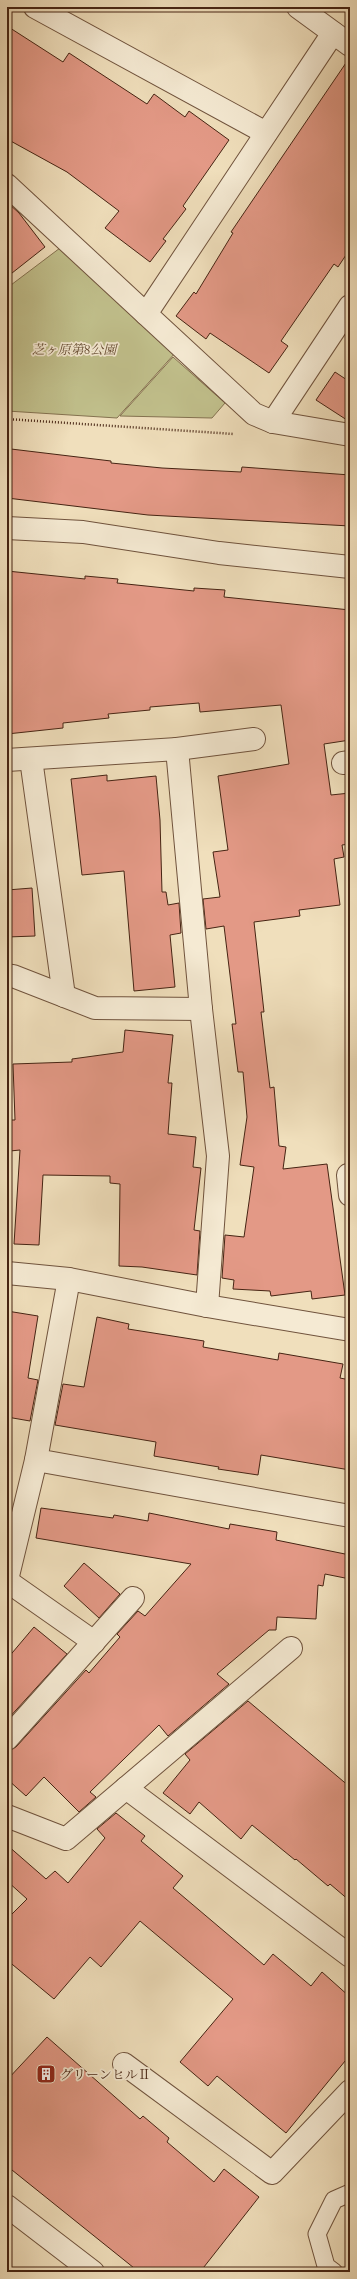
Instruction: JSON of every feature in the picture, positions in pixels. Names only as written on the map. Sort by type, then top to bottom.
[{"type":"street","points":[[35,7],[266,133]]},
{"type":"street","points":[[146,314],[266,133],[342,39],[298,7]]},
{"type":"street","points":[[7,184],[254,414],[272,422],[350,435]]},
{"type":"street","points":[[272,422],[350,306]]},
{"type":"street","points":[[7,528],[83,532],[219,553],[350,567]]},
{"type":"street","points":[[7,760],[176,750],[254,739]]},
{"type":"street","points":[[176,750],[201,1009],[218,1156],[207,1306]]},
{"type":"street","points":[[31,759],[64,996]]},
{"type":"street","points":[[7,976],[13,976],[95,1008],[201,1009]]},
{"type":"street","points":[[7,1273],[69,1280],[207,1306],[350,1330]]},
{"type":"street","points":[[69,1280],[36,1460],[7,1580],[94,1642]]},
{"type":"street","points":[[36,1460],[350,1516]]},
{"type":"street","points":[[7,1739],[133,1598]]},
{"type":"street","points":[[7,1816],[66,1840],[291,1648]]},
{"type":"street","points":[[126,1788],[350,1956]]},
{"type":"street","points":[[124,2064],[272,2173],[350,2091]]},
{"type":"street","points":[[7,2206],[94,2272]]},
{"type":"lane","points":[[334,2272],[326,2266],[317,2234],[334,2200],[350,2193]]},
{"type":"path","points":[[7,419],[66,425],[254,435],[272,422]]},
{"type":"green space","name":"芝ヶ原第8公園","points":[[60,248],[176,352],[117,418],[7,411],[7,288]]},
{"type":"green space","points":[[173,357],[225,403],[212,418],[120,416]]},
{"type":"building","points":[[7,26],[63,62],[69,53],[147,104],[154,94],[185,117],[189,111],[229,140],[183,206],[186,209],[163,239],[166,241],[150,262],[105,228],[119,211],[67,172],[7,139]]},
{"type":"building","points":[[350,57],[350,249],[338,267],[334,264],[281,341],[288,346],[269,373],[210,333],[206,339],[176,316],[194,292],[196,294],[233,233],[231,232]]},
{"type":"building","points":[[7,202],[19,213],[45,247],[7,277]]},
{"type":"building","points":[[335,372],[350,382],[350,422],[316,400]]},
{"type":"building","points":[[11,449],[111,461],[111,463],[162,468],[241,472],[242,467],[350,475],[350,526],[148,515],[7,498]]},
{"type":"building","points":[[7,571],[85,579],[85,576],[118,579],[117,583],[194,591],[194,588],[225,590],[224,597],[350,610],[350,740],[324,744],[331,795],[350,793],[350,844],[342,845],[344,857],[334,859],[340,905],[299,910],[300,916],[254,922],[264,1012],[261,1012],[270,1088],[274,1087],[279,1146],[286,1147],[283,1169],[327,1164],[345,1295],[312,1299],[311,1291],[271,1296],[270,1291],[233,1289],[234,1280],[222,1278],[225,1235],[244,1237],[254,1167],[240,1165],[247,1117],[243,1072],[238,1072],[232,1024],[236,1024],[224,926],[206,929],[203,899],[220,897],[213,852],[228,850],[218,776],[289,764],[281,705],[200,712],[199,703],[150,707],[150,710],[108,714],[109,718],[63,723],[63,728],[7,734]]},
{"type":"building","points":[[107,775],[107,781],[156,776],[160,820],[162,892],[166,892],[168,905],[179,903],[181,933],[170,935],[175,987],[134,991],[124,871],[82,875],[71,779]]},
{"type":"building","points":[[32,888],[35,936],[7,937],[7,890]]},
{"type":"building","points":[[125,1030],[173,1035],[168,1083],[172,1083],[168,1134],[196,1137],[193,1167],[201,1168],[194,1230],[200,1231],[197,1275],[142,1267],[119,1266],[120,1184],[110,1183],[110,1176],[43,1175],[39,1245],[14,1244],[20,1150],[10,1151],[9,1120],[15,1120],[13,1064],[72,1062],[72,1059],[123,1052]]},
{"type":"building","points":[[7,1311],[38,1316],[28,1378],[38,1380],[30,1421],[7,1417]]},
{"type":"building","points":[[97,1317],[129,1324],[128,1329],[204,1341],[203,1347],[278,1360],[279,1353],[343,1364],[340,1378],[350,1380],[350,1470],[261,1455],[258,1475],[218,1469],[219,1467],[154,1456],[156,1442],[55,1425],[63,1384],[84,1387]]},
{"type":"building","points":[[41,1508],[113,1518],[114,1515],[148,1521],[149,1513],[229,1529],[230,1524],[277,1532],[276,1540],[350,1555],[350,1579],[325,1574],[323,1586],[318,1585],[316,1619],[277,1617],[276,1630],[269,1630],[217,1674],[229,1684],[168,1736],[159,1725],[90,1792],[96,1797],[79,1812],[44,1777],[26,1796],[7,1779],[7,1751],[16,1747],[86,1670],[89,1673],[120,1637],[117,1634],[138,1611],[145,1616],[191,1564],[36,1538]]},
{"type":"building","points":[[84,1563],[120,1594],[99,1618],[64,1586]]},
{"type":"building","points":[[34,1627],[67,1654],[7,1720],[7,1659]]},
{"type":"building","points":[[248,1701],[350,1787],[350,1901],[330,1884],[328,1886],[252,1825],[241,1839],[199,1802],[190,1814],[163,1793],[190,1760],[185,1754]]},
{"type":"building","points":[[116,1813],[145,1836],[141,1841],[183,1876],[173,1888],[264,1965],[273,1954],[311,1986],[322,1972],[350,1997],[350,2055],[286,2133],[217,2076],[208,2086],[180,2062],[233,1999],[140,1921],[101,1967],[90,1957],[54,1999],[7,1960],[7,1919],[27,1899],[7,1881],[7,1845],[46,1879],[55,1871],[68,1883],[105,1838],[97,1829]]},
{"type":"building","points":[[47,2037],[140,2119],[143,2116],[169,2138],[167,2142],[214,2182],[224,2169],[259,2197],[200,2272],[139,2272],[7,2166],[7,2080]]},
{"type":"place","name":"グリーンヒルⅡ","points":[[46,2074]]}]
